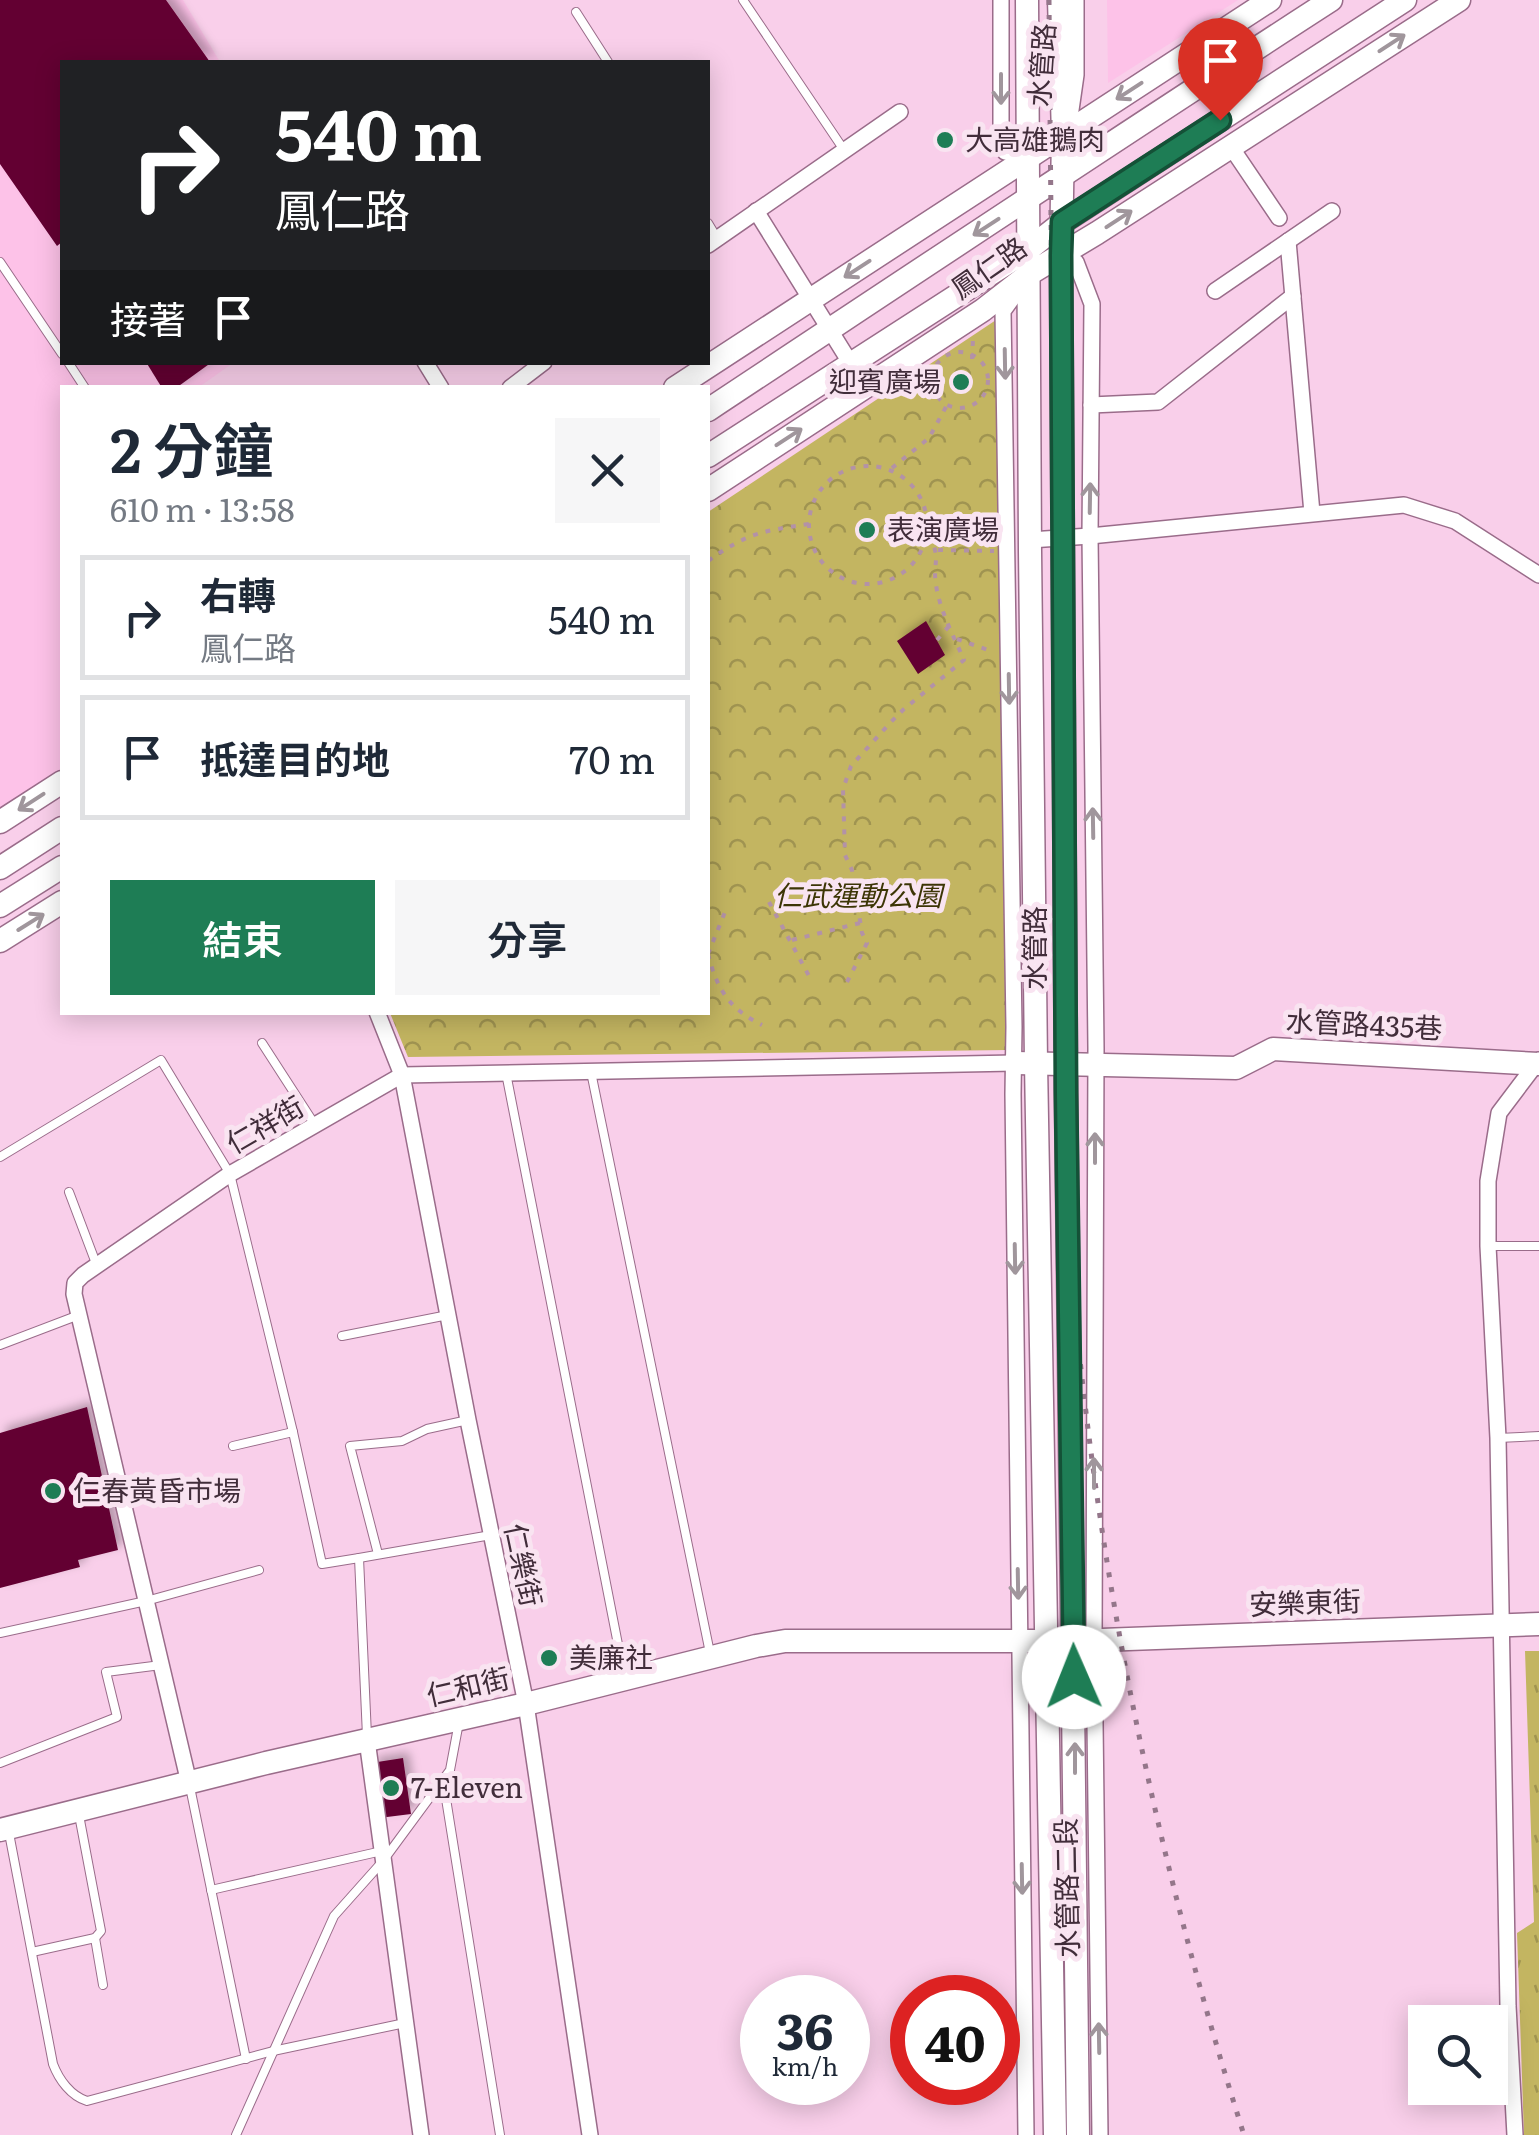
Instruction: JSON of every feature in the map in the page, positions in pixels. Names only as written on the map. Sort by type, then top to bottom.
[{"type":"street","name":"水管路","points":[[1001,0],[1001,140],[1005,152],[1030,157]]},
{"type":"street","name":"水管路","points":[[1019,1641],[1030,540],[1028,0]]},
{"type":"street","name":"水管路","points":[[1059,0],[1066,1062],[1084,1641]]},
{"type":"street","name":"水管路","points":[[1062,135],[1072,111],[1076,75],[1076,0]]},
{"type":"street","points":[[710,365],[1270,0]]},
{"type":"street","name":"鳳仁路","points":[[710,409],[1331,0]]},
{"type":"street","name":"鳳仁路","points":[[710,455],[1404,0]]},
{"type":"street","name":"鳳仁路","points":[[710,489],[983,310],[1029,274],[1459,0]]},
{"type":"street","points":[[712,242],[900,112]]},
{"type":"street","points":[[1231,147],[1279,218]]},
{"type":"street","points":[[756,211],[851,364]]},
{"type":"street","points":[[1215,291],[1332,211]]},
{"type":"street","points":[[1288,242],[1312,513]]},
{"type":"street","points":[[1061,255],[1076,262],[1092,304],[1090,536],[1096,1063],[1084,1641]]},
{"type":"street","name":"水管路","points":[[1029,274],[1003,311],[1047,1642]]},
{"type":"street","points":[[1091,405],[1158,402],[1293,296]]},
{"type":"street","points":[[514,385],[540,365]]},
{"type":"street","points":[[680,385],[710,365]]},
{"type":"street","points":[[1030,540],[1404,505],[1455,522],[1539,575]]},
{"type":"street","points":[[0,822],[60,783]]},
{"type":"street","points":[[0,868],[60,829]]},
{"type":"street","points":[[0,906],[60,868]]},
{"type":"street","points":[[0,941],[60,903]]},
{"type":"street","name":"仁樂街","points":[[378,1015],[402,1074],[526,1704],[590,2135]]},
{"type":"street","name":"水管路435巷","points":[[1025,1063],[1236,1068],[1273,1049],[1538,1062]]},
{"type":"street","points":[[1515,2135],[1508,2006],[1498,1438],[1488,1181],[1500,1112],[1538,1062]]},
{"type":"street","name":"仁祥街","points":[[189,1782],[74,1294],[75,1284],[83,1275],[230,1174],[402,1074],[1025,1063]]},
{"type":"street","name":"安樂東街","points":[[1084,1641],[1539,1624]]},
{"type":"street","name":"仁和街","points":[[4,1830],[189,1782],[785,1641],[1084,1641]]},
{"type":"street","name":"水管路二段","points":[[1019,1641],[1026,2135]]},
{"type":"street","name":"水管路二段","points":[[1078,2135],[1084,1641]]},
{"type":"street","name":"水管路二段","points":[[1084,1641],[1100,2135]]},
{"type":"street","name":"水管路二段","points":[[1047,1642],[1054,2135]]},
{"type":"street","points":[[367,1740],[420,2135]]},
{"type":"lane","points":[[743,0],[844,150]]},
{"type":"lane","points":[[576,12],[607,60]]},
{"type":"lane","points":[[0,262],[60,351]]},
{"type":"lane","points":[[262,1042],[314,1125]]},
{"type":"lane","points":[[0,1157],[161,1060],[230,1174],[322,1564],[491,1534]]},
{"type":"lane","points":[[591,1072],[711,1657]]},
{"type":"lane","points":[[506,1073],[625,1679]]},
{"type":"lane","points":[[69,1192],[97,1266]]},
{"type":"lane","points":[[1488,1246],[1539,1246]]},
{"type":"lane","points":[[0,1344],[79,1315]]},
{"type":"lane","points":[[342,1336],[448,1315]]},
{"type":"lane","points":[[378,1554],[350,1446],[402,1441],[426,1428],[468,1420]]},
{"type":"lane","points":[[233,1446],[293,1432]]},
{"type":"lane","points":[[1498,1438],[1539,1436]]},
{"type":"lane","points":[[359,1558],[367,1740]]},
{"type":"lane","points":[[0,1633],[146,1601],[260,1570]]},
{"type":"lane","points":[[0,1762],[118,1717],[106,1672],[162,1664]]},
{"type":"lane","points":[[236,2135],[334,1916],[450,1770],[460,1719]]},
{"type":"lane","points":[[442,1780],[500,2135]]},
{"type":"lane","points":[[189,1782],[246,2060]]},
{"type":"lane","points":[[32,1952],[95,1938],[101,1931],[78,1811]]},
{"type":"lane","points":[[4,1830],[53,2064],[57,2076],[77,2098],[87,2101],[273,2052],[405,2023]]},
{"type":"lane","points":[[211,1890],[383,1856]]},
{"type":"lane","points":[[95,1938],[104,1986]]},
{"type":"path","points":[[972,328],[973,358]]},
{"type":"path","points":[[964,353],[986,368],[985,393],[964,408],[948,405],[935,391],[934,372],[946,357],[964,353]]},
{"type":"path","points":[[891,470],[929,438],[948,405]]},
{"type":"path","points":[[858,466],[891,470],[904,477],[915,488],[927,516],[927,532],[916,560],[905,572],[877,584],[862,584],[833,573],[814,549],[809,524],[812,504],[820,490],[831,478],[858,466]]},
{"type":"path","points":[[710,560],[752,534],[809,524]]},
{"type":"path","points":[[847,982],[866,943],[856,885],[845,854],[843,790],[851,766],[904,709],[964,660],[935,584],[938,550],[927,532]]},
{"type":"path","points":[[938,550],[998,552]]},
{"type":"path","points":[[936,640],[950,626]]},
{"type":"path","points":[[954,638],[1000,654]]},
{"type":"path","points":[[770,902],[809,976]]},
{"type":"path","points":[[710,949],[725,912]]},
{"type":"path","points":[[790,941],[860,922]]},
{"type":"path","points":[[710,961],[725,996],[741,1015],[762,1025]]},
{"type":"shaded area","points":[[0,0],[183,0],[219,60],[60,60],[60,365],[230,365],[202,385],[60,385],[60,773],[0,812]]},
{"type":"shaded area","points":[[1107,0],[1238,0],[1108,83]]},
{"type":"green space","name":"仁武運動公園","points":[[1005,314],[1009,1050],[408,1057],[391,1015],[710,1015],[710,511]]},
{"type":"green space","points":[[1525,1651],[1539,1651],[1539,2135],[1524,2135],[1517,1933],[1534,1922]]},
{"type":"building","points":[[0,0],[166,0],[209,60],[60,60],[57,246],[0,164]]},
{"type":"building","points":[[148,365],[208,365],[180,385],[160,385]]},
{"type":"building","points":[[926,621],[945,655],[918,674],[897,641]]},
{"type":"building","name":"仁春黃昏市場","points":[[87,1407],[118,1550],[78,1560],[80,1567],[0,1588],[0,1433]]},
{"type":"building","name":"7-Eleven","points":[[403,1758],[411,1814],[379,1818],[371,1763]]},
{"type":"railway","points":[[1049,0],[1059,1012],[1074,1299],[1099,1512],[1136,1721],[1184,1929],[1244,2135]]},
{"type":"place","name":"大高雄鵝肉","points":[[945,140]]},
{"type":"place","name":"迎賓廣場","points":[[961,382]]},
{"type":"place","name":"表演廣場","points":[[867,530]]},
{"type":"place","name":"仁春黃昏市場","points":[[53,1491]]},
{"type":"place","name":"美廉社","points":[[549,1658]]},
{"type":"place","name":"7-Eleven","points":[[391,1788]]},
{"type":"route","points":[[1074,1677],[1062,222],[1220,120]]}]
